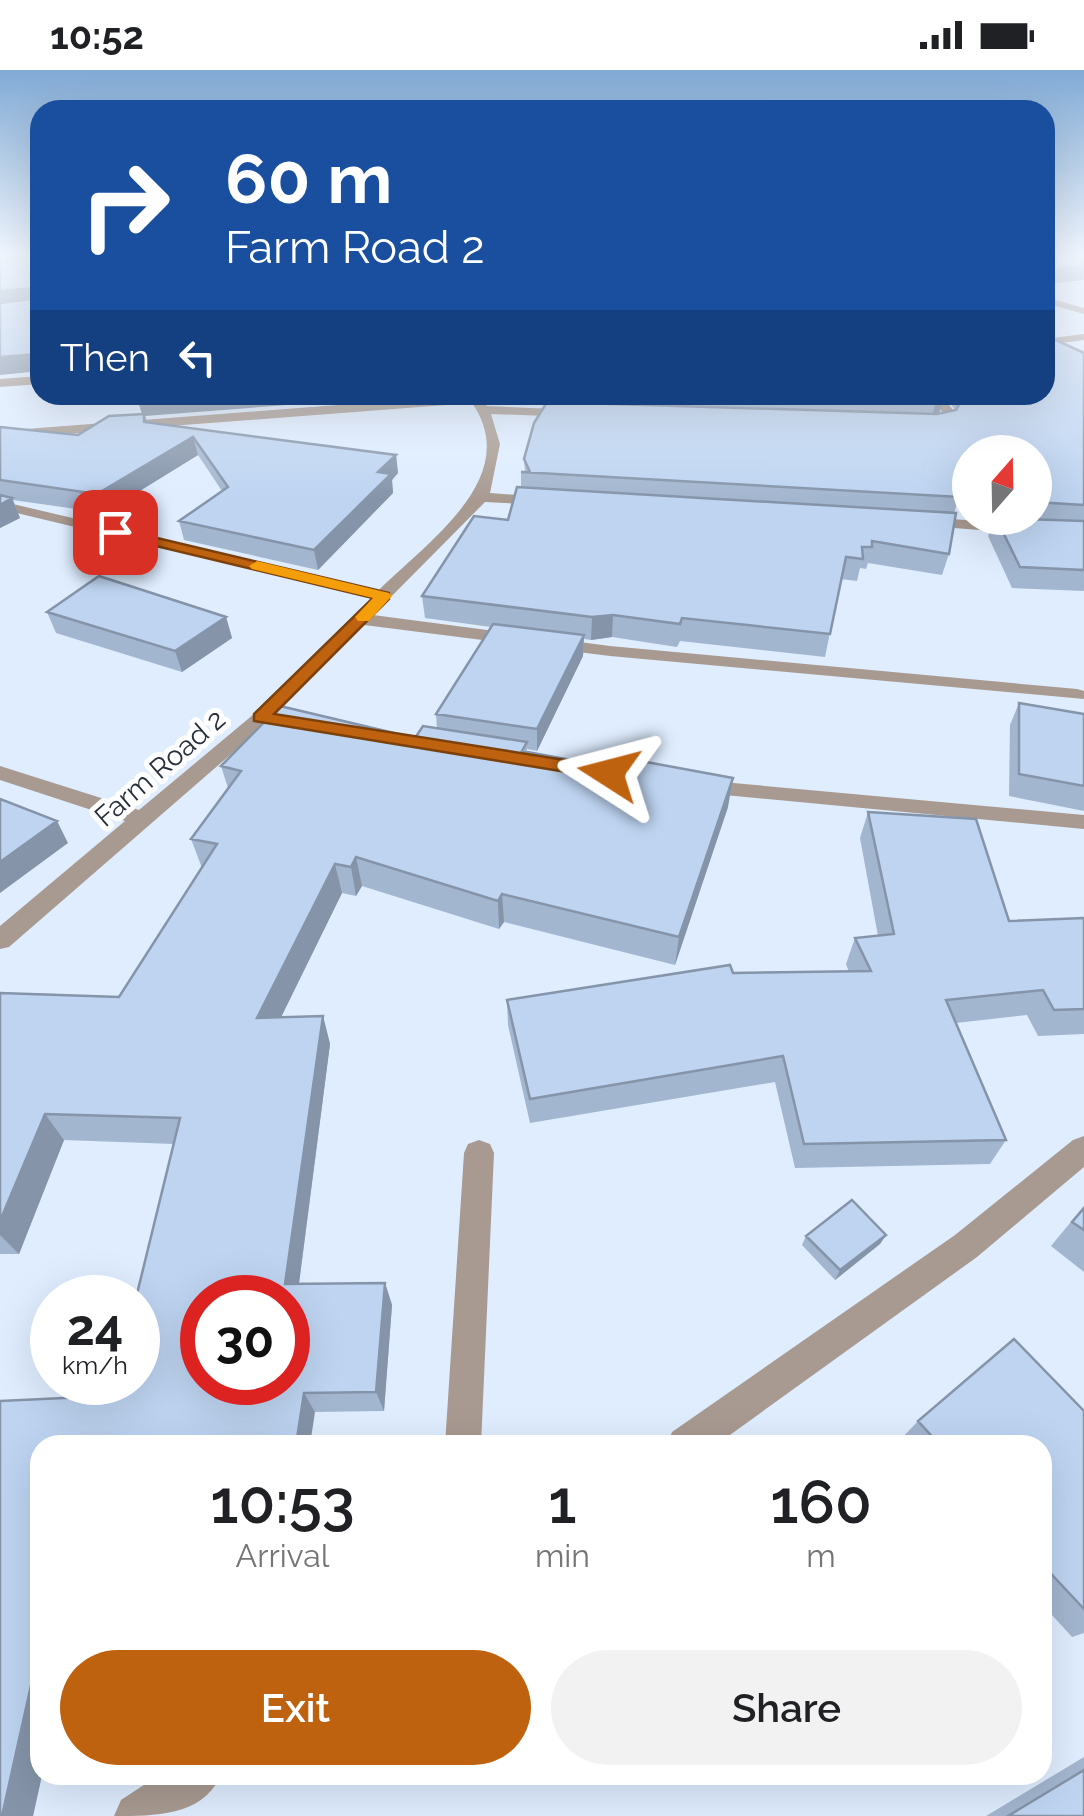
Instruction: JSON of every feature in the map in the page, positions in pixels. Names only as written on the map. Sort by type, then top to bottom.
[{"type":"street","points":[[1055,341],[1084,337]]},
{"type":"street","points":[[0,383],[30,381]]},
{"type":"street","points":[[0,435],[421,405]]},
{"type":"street","points":[[480,405],[494,425],[494,459],[482,498],[558,502]]},
{"type":"street","points":[[514,405],[598,414]]},
{"type":"street","points":[[914,424],[946,421],[949,413],[943,405]]},
{"type":"street","name":"Farm Road 2","points":[[0,940],[142,819],[270,719],[482,498]]},
{"type":"street","points":[[0,505],[384,596]]},
{"type":"street","points":[[903,521],[1084,534]]},
{"type":"street","points":[[362,619],[610,651],[1077,695]]},
{"type":"street","points":[[0,774],[142,819]]},
{"type":"street","points":[[686,785],[1084,822]]},
{"type":"street","points":[[699,1435],[966,1246],[1084,1149]]},
{"type":"street","points":[[465,1435],[479,1154]]},
{"type":"street","points":[[136,1816],[184,1785]]},
{"type":"building","points":[[0,336],[30,336],[30,355],[0,357]]},
{"type":"building","points":[[1055,340],[1084,353],[1084,505],[1052,503],[1052,435],[952,435],[952,497],[521,472],[530,472],[524,459],[534,423],[545,405],[937,414],[956,410],[959,405],[1055,405]]},
{"type":"building","points":[[144,414],[144,422],[396,455],[378,472],[391,474],[314,550],[179,521],[228,487],[193,437],[97,494],[0,480],[0,427],[78,435],[109,416]]},
{"type":"building","points":[[517,487],[952,513],[952,535],[949,554],[872,541],[872,547],[862,547],[863,559],[846,557],[830,634],[682,618],[680,624],[613,615],[592,617],[422,596],[474,516],[508,520]]},
{"type":"building","points":[[1052,520],[1084,521],[1084,570],[1020,567],[1004,535],[1052,535]]},
{"type":"building","points":[[99,576],[226,617],[175,651],[47,612]]},
{"type":"building","points":[[493,624],[584,635],[537,729],[436,714]]},
{"type":"building","points":[[1019,703],[1084,714],[1084,786],[1019,774]]},
{"type":"building","points":[[280,706],[415,738],[423,726],[527,742],[522,751],[615,768],[619,757],[733,778],[679,937],[502,894],[498,901],[356,857],[351,867],[335,864],[257,1018],[323,1016],[286,1275],[180,1275],[180,1405],[302,1405],[298,1435],[30,1435],[30,1690],[0,1816],[0,1401],[30,1400],[30,1405],[160,1405],[160,1275],[142,1275],[180,1118],[45,1114],[0,1221],[0,993],[119,997],[217,844],[191,839],[241,771],[221,766]]},
{"type":"building","points":[[0,799],[57,821],[0,862]]},
{"type":"building","points":[[868,812],[976,819],[1009,921],[1084,918],[1084,1009],[1054,1010],[1043,990],[946,1000],[1006,1140],[804,1144],[783,1056],[530,1099],[507,1000],[730,965],[733,973],[871,971],[855,938],[894,934]]},
{"type":"building","points":[[852,1200],[886,1235],[840,1270],[806,1236]]},
{"type":"building","points":[[1084,1208],[1084,1230],[1072,1222]]},
{"type":"building","points":[[385,1283],[376,1392],[310,1393],[310,1284]]},
{"type":"building","points":[[1014,1339],[1084,1411],[1084,1609],[1052,1575],[1052,1435],[931,1435],[918,1421]]},
{"type":"building","points":[[1084,1770],[1084,1816],[1008,1816]]},
{"type":"slow traffic","points":[[257,566],[384,596],[363,617]]},
{"type":"route","points":[[115,532],[384,596],[260,718],[609,773]]}]
